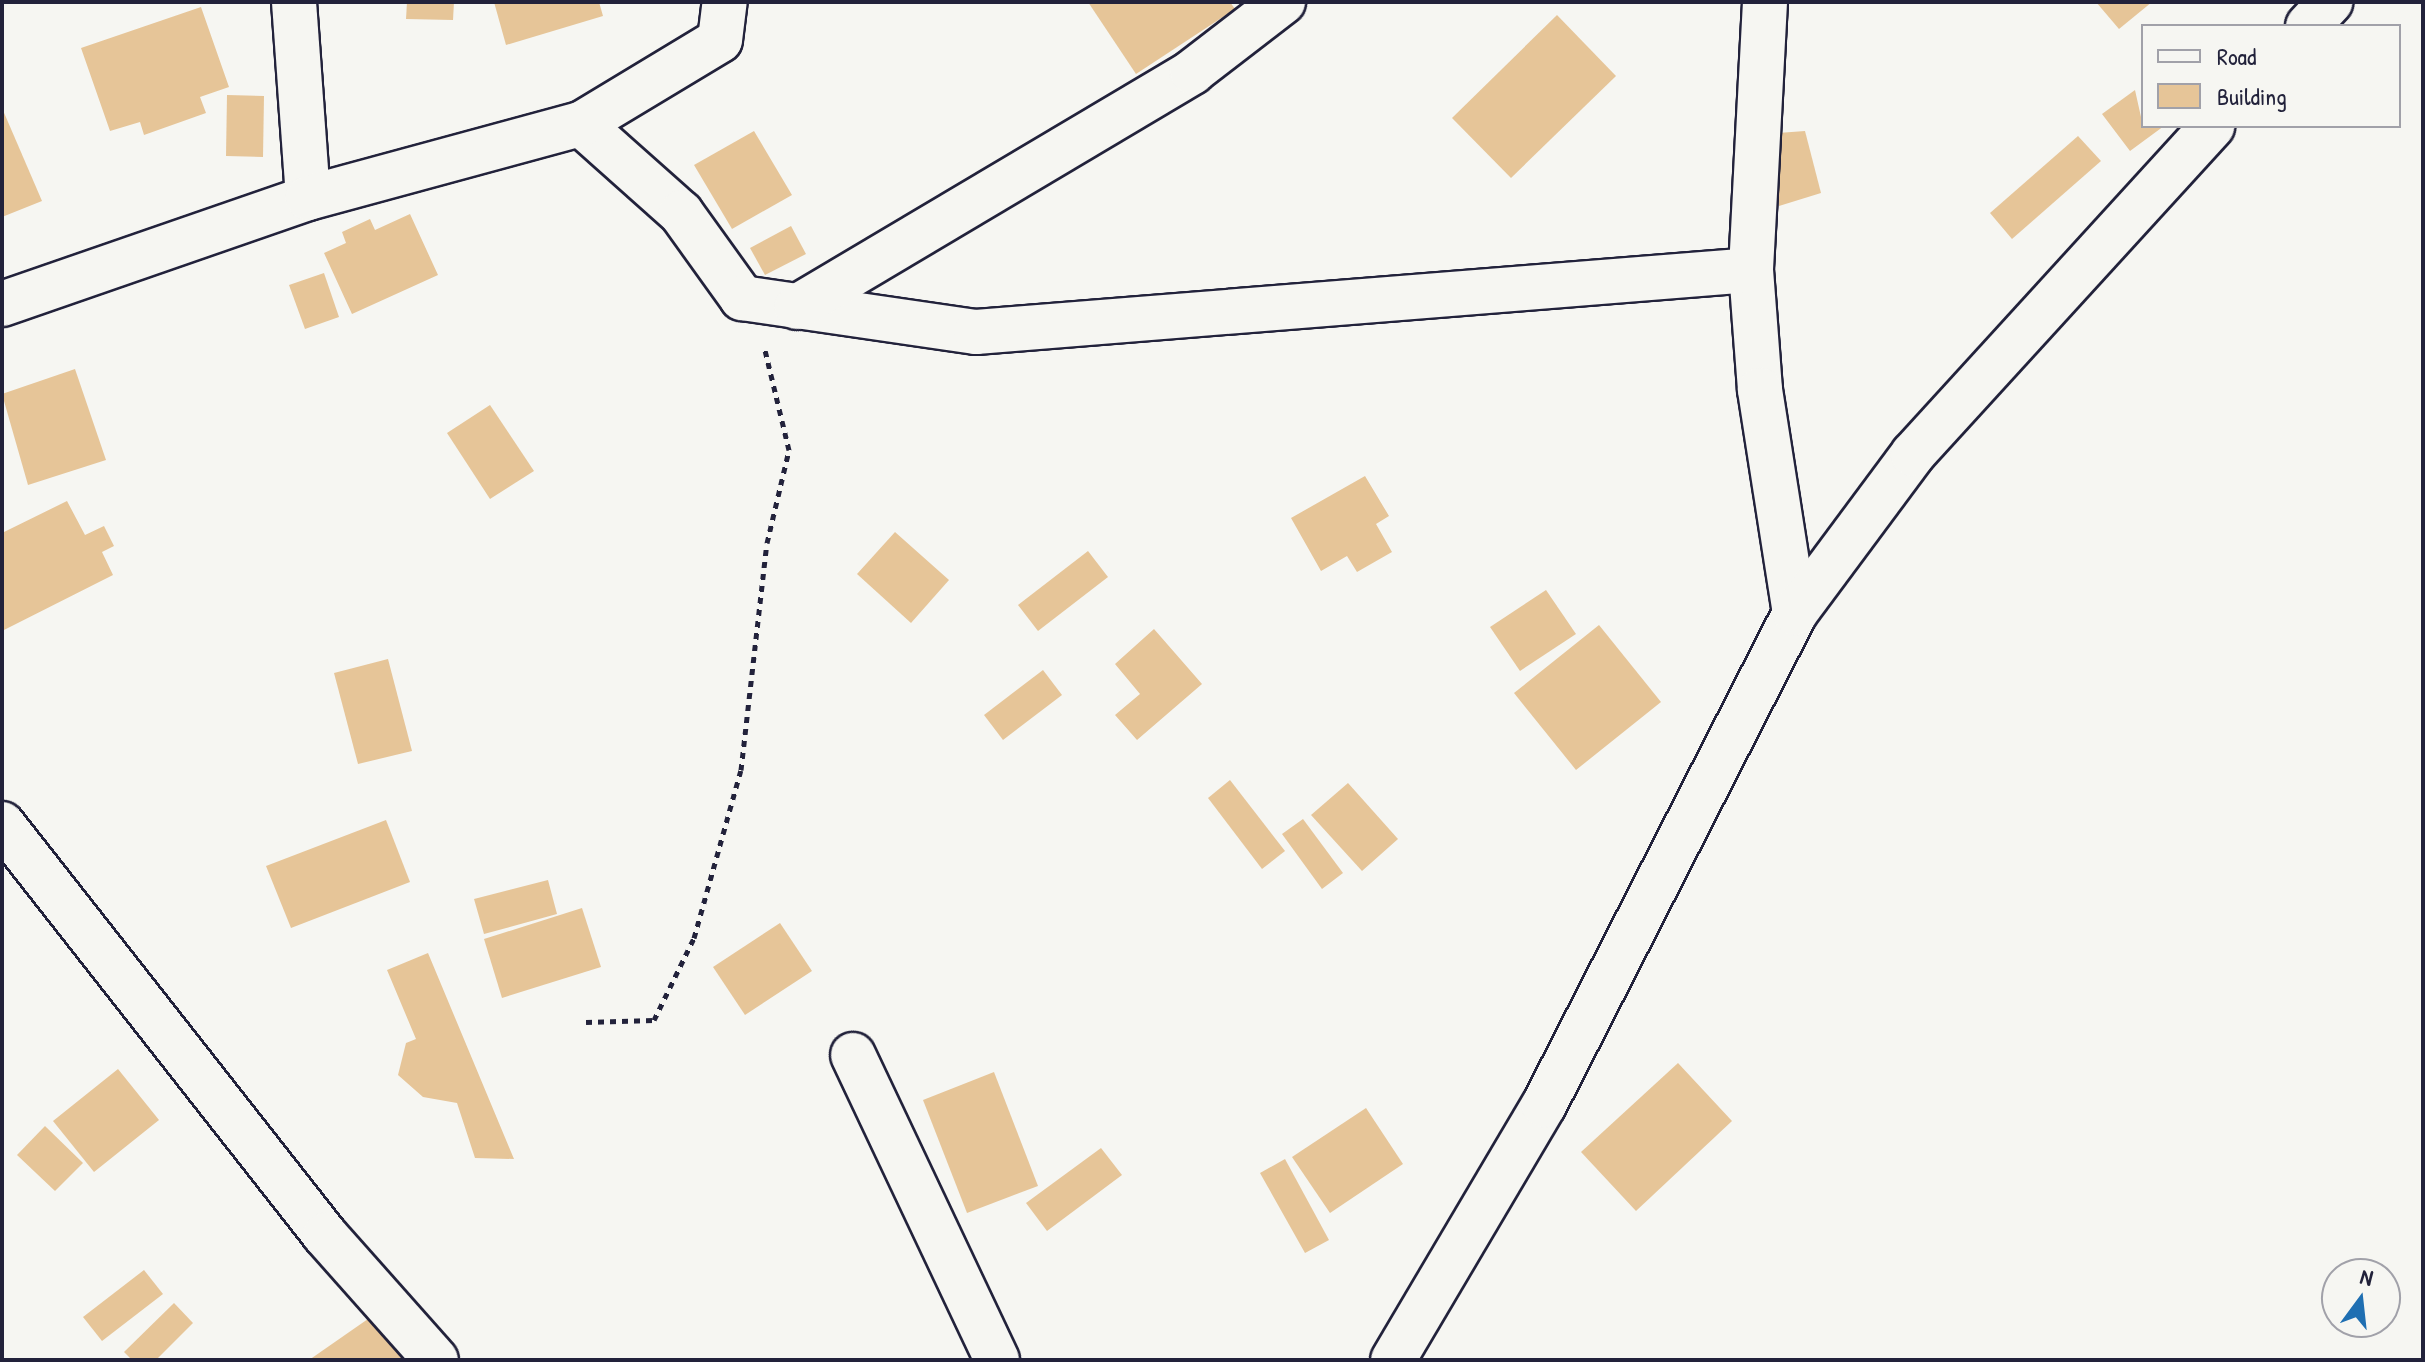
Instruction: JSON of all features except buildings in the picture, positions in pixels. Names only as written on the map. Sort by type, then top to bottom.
[{"type":"street","points":[[294,2],[308,198]]},
{"type":"street","points":[[2,304],[308,198],[581,124],[720,40],[725,2]]},
{"type":"street","points":[[797,307],[1192,72],[1283,2]]},
{"type":"street","points":[[1765,2],[1751,270],[1760,390],[1795,613]]},
{"type":"street","points":[[2310,24],[2330,2]]},
{"type":"street","points":[[581,124],[681,213],[742,298],[976,332],[1751,270]]},
{"type":"street","points":[[1393,1360],[1551,1091],[1795,613],[1913,454],[2210,128]]},
{"type":"street","points":[[2,824],[325,1235],[436,1360]]},
{"type":"street","points":[[853,1055],[997,1360]]},
{"type":"path","points":[[586,1022],[654,1020],[694,938],[741,770],[767,543],[789,450],[775,369],[742,298]]}]
